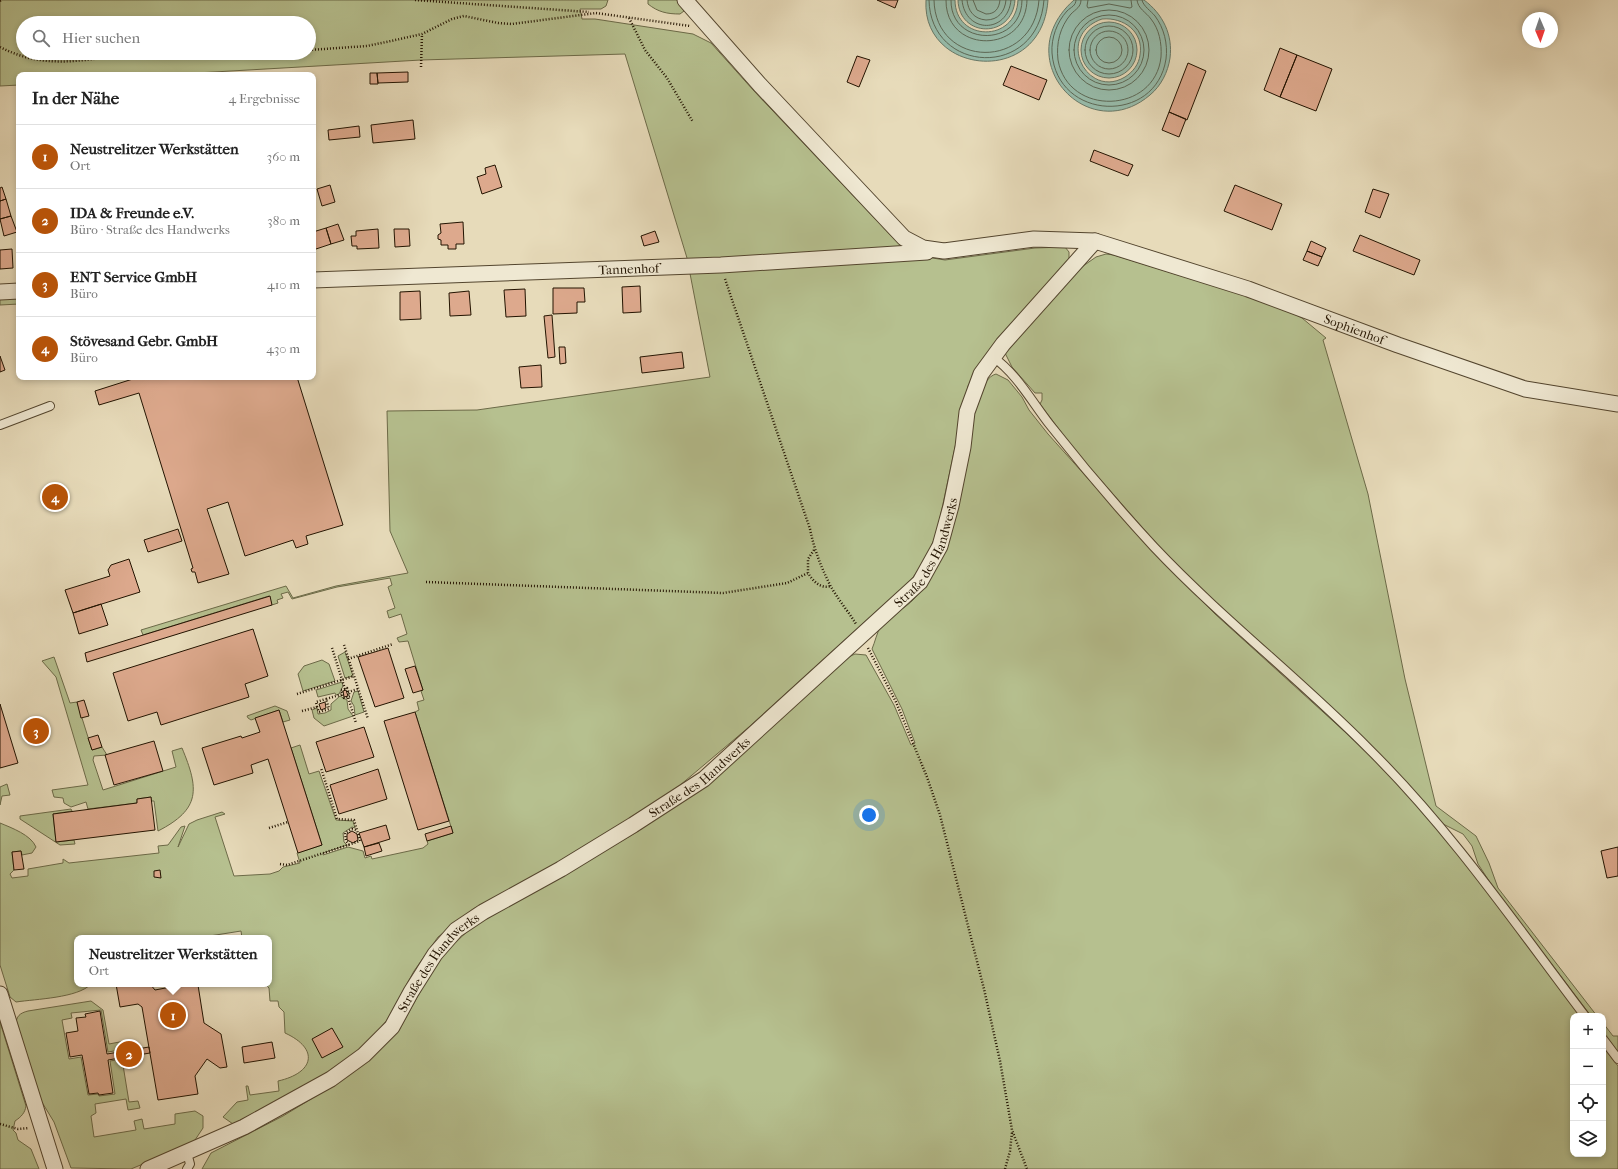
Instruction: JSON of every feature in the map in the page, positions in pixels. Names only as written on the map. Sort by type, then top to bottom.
[{"type":"street","points":[[685,0],[760,85],[904,238],[923,248],[944,251]]},
{"type":"street","name":"Sophienhof","points":[[944,251],[1034,239],[1095,241],[1248,289],[1398,345],[1525,389],[1618,404]]},
{"type":"street","name":"Straße des Handwerks","points":[[148,1169],[187,1153],[278,1109],[331,1079],[364,1055],[392,1027],[411,992],[435,954],[456,930],[483,912],[561,869],[704,779],[920,582],[940,546],[951,506],[963,447],[967,412],[981,374],[993,357],[1095,241]]},
{"type":"street","name":"Tannenhof","points":[[316,280],[722,265],[944,251]]},
{"type":"street","points":[[0,292],[16,291]]},
{"type":"street","points":[[0,994],[55,1169]]},
{"type":"lane","points":[[993,357],[1013,375],[1077,459],[1154,547],[1219,612],[1369,749],[1423,806],[1473,866],[1583,1013]]},
{"type":"lane","points":[[0,425],[50,406]]},
{"type":"lane","points":[[1606,1043],[1618,1059]]},
{"type":"lane","points":[[187,1153],[190,1164],[187,1169]]},
{"type":"path","points":[[416,0],[596,13],[689,26],[696,25],[702,20]]},
{"type":"path","points":[[316,50],[366,46],[422,34],[452,19],[464,16],[498,23],[512,24],[596,13]]},
{"type":"path","points":[[629,17],[645,50],[667,78],[693,122]]},
{"type":"path","points":[[421,67],[422,34]]},
{"type":"path","points":[[0,46],[16,52]]},
{"type":"path","points":[[39,60],[61,63],[85,60]]},
{"type":"path","points":[[722,265],[728,291],[810,529],[814,550],[831,586],[845,605],[896,702],[927,777],[940,815],[987,1004],[1000,1061],[1012,1130],[1027,1169]]},
{"type":"path","points":[[814,550],[808,559],[808,573],[819,585],[826,587],[831,586]]},
{"type":"path","points":[[426,582],[723,593],[780,584],[808,573]]},
{"type":"path","points":[[348,658],[393,644]]},
{"type":"path","points":[[344,645],[368,719]]},
{"type":"path","points":[[332,648],[345,689],[347,688],[350,696],[348,697],[356,723]]},
{"type":"path","points":[[296,694],[354,676]]},
{"type":"path","points":[[342,694],[341,690],[345,689]]},
{"type":"path","points":[[348,692],[358,689]]},
{"type":"path","points":[[342,694],[344,698],[348,697]]},
{"type":"path","points":[[326,699],[329,709],[319,712],[316,702],[342,694]]},
{"type":"path","points":[[302,711],[318,707]]},
{"type":"path","points":[[280,864],[287,865],[360,841],[354,820],[337,819],[321,768]]},
{"type":"path","points":[[269,828],[288,822]]},
{"type":"path","points":[[349,845],[346,841],[345,833],[352,828],[357,830]]},
{"type":"path","points":[[0,1124],[18,1129],[41,1125]]},
{"type":"path","points":[[1005,1169],[1010,1151],[1012,1130]]},
{"type":"shaded area","points":[[0,0],[608,0],[606,6],[601,9],[580,9],[582,19],[595,19],[693,34],[711,43],[754,91],[899,244],[920,256],[945,260],[1035,248],[1065,247],[1069,252],[1069,259],[1054,278],[1002,335],[980,365],[968,386],[937,532],[926,559],[911,580],[749,727],[666,797],[583,850],[473,909],[438,937],[414,971],[387,1020],[366,1045],[326,1073],[277,1102],[233,1124],[223,1117],[237,1102],[248,1100],[246,1086],[248,1086],[250,1095],[279,1091],[278,1081],[299,1072],[305,1067],[308,1060],[308,1053],[304,1046],[296,1039],[285,1033],[284,1012],[279,1007],[278,1001],[270,1001],[268,987],[272,987],[272,935],[242,935],[241,931],[216,935],[74,935],[74,987],[87,987],[67,995],[16,1002],[10,997],[0,965],[0,823],[26,835],[36,847],[32,853],[22,855],[21,851],[12,852],[14,870],[10,874],[12,878],[28,876],[28,869],[63,863],[63,859],[69,863],[159,853],[158,846],[168,845],[181,827],[185,826],[178,847],[189,824],[222,812],[225,814],[215,817],[234,876],[270,874],[279,871],[283,867],[300,863],[297,853],[322,845],[291,748],[300,745],[309,774],[319,771],[336,820],[353,821],[355,828],[352,827],[343,833],[344,842],[347,845],[323,853],[323,855],[348,847],[363,851],[365,858],[371,856],[372,859],[423,848],[428,844],[427,841],[453,833],[415,712],[419,710],[417,702],[424,700],[421,691],[423,690],[408,641],[399,642],[397,638],[407,634],[401,614],[389,618],[387,611],[395,608],[388,587],[392,585],[390,578],[337,587],[292,599],[288,592],[281,594],[283,598],[277,600],[278,603],[272,605],[269,596],[143,635],[141,630],[286,586],[293,598],[336,586],[408,573],[390,531],[387,411],[477,410],[710,377],[687,258],[625,54],[421,60],[214,72],[16,72],[16,85],[0,86]]},
{"type":"shaded area","points":[[648,0],[677,0],[684,11],[680,14],[663,12],[648,4]]},
{"type":"shaded area","points":[[1106,254],[1114,255],[1279,306],[1302,318],[1326,338],[1323,340],[1368,494],[1405,679],[1436,806],[1476,836],[1489,863],[1498,888],[1595,1013],[1589,1013],[1493,887],[1478,864],[1472,846],[1463,834],[1443,824],[1372,746],[1296,675],[1221,610],[1157,544],[1080,457],[1040,404],[1042,400],[1042,393],[1035,393],[1012,367],[1005,353],[1007,346],[1076,271],[1096,257]]},
{"type":"shaded area","points":[[16,294],[16,304],[0,305],[0,297]]},
{"type":"shaded area","points":[[996,374],[1008,380],[1048,434],[1151,549],[1215,614],[1366,751],[1421,809],[1488,892],[1578,1013],[1570,1013],[1570,1157],[1606,1157],[1606,1051],[1618,1066],[1618,1169],[202,1169],[211,1153],[283,1116],[334,1085],[399,1030],[439,958],[472,927],[637,832],[706,782],[840,661],[855,654],[866,655],[894,705],[911,745],[915,743],[902,709],[872,649],[878,631],[884,622],[910,603],[920,592],[931,577],[944,553],[953,521],[970,421],[977,398],[986,382]]},
{"type":"shaded area","points":[[345,652],[353,676],[345,678],[338,656]]},
{"type":"shaded area","points":[[54,657],[70,703],[77,702],[92,750],[102,747],[107,755],[94,756],[93,760],[103,790],[176,767],[172,751],[182,748],[188,762],[191,775],[193,786],[192,797],[189,806],[182,815],[172,823],[158,831],[154,801],[151,801],[151,797],[137,799],[137,803],[88,809],[86,802],[71,807],[64,803],[63,798],[54,797],[52,790],[88,785],[56,677],[42,661]]},
{"type":"shaded area","points":[[322,660],[329,664],[335,681],[303,691],[298,674],[304,666]]},
{"type":"shaded area","points":[[342,682],[343,686],[339,694],[336,695],[335,693],[318,697],[316,690]]},
{"type":"shaded area","points":[[358,691],[364,712],[355,715],[354,706],[351,701],[354,692]]},
{"type":"shaded area","points":[[340,696],[347,700],[348,709],[353,716],[324,726],[314,718],[312,710],[317,708],[318,714],[331,710],[331,704]]},
{"type":"shaded area","points":[[275,706],[287,711],[290,720],[283,722],[279,710],[251,720],[247,716]]},
{"type":"shaded area","points":[[7,784],[10,795],[2,796],[0,805],[0,787]]},
{"type":"shaded area","points":[[71,809],[72,811],[53,814],[56,842],[74,840],[75,844],[60,845],[20,819],[20,816]]},
{"type":"shaded area","points":[[91,1001],[103,1010],[109,1044],[130,1040],[131,1048],[108,1052],[101,1010],[71,1013],[72,1018],[62,1020],[69,1059],[81,1057],[88,1095],[98,1094],[99,1096],[115,1094],[110,1061],[134,1057],[134,1063],[123,1065],[129,1102],[138,1101],[140,1108],[128,1110],[126,1099],[95,1104],[96,1113],[91,1116],[94,1137],[136,1130],[134,1121],[142,1119],[144,1129],[175,1124],[175,1114],[195,1111],[203,1116],[203,1128],[193,1143],[131,1169],[71,1168],[54,1122],[40,1099],[16,1022],[19,1015],[28,1011]]},
{"type":"shaded area","points":[[0,1022],[26,1106],[25,1111],[15,1121],[13,1130],[16,1133],[18,1140],[31,1149],[39,1169],[0,1169]]},
{"type":"shaded area","points":[[1606,1027],[1613,1036],[1618,1036],[1618,1052],[1606,1036]]},
{"type":"water","points":[[926,0],[955,0],[958,14],[965,24],[974,30],[986,32],[997,30],[1007,24],[1015,14],[1018,0],[1048,0],[1041,28],[1026,48],[1005,58],[983,61],[961,56],[942,44],[930,25]]},
{"type":"water","points":[[958,0],[1015,0],[1012,13],[1005,22],[996,27],[986,29],[976,27],[967,22],[961,13]]},
{"type":"water","points":[[1074,0],[1144,0],[1161,18],[1168,33],[1171,49],[1168,68],[1157,87],[1150,95],[1126,109],[1103,111],[1081,104],[1064,90],[1052,70],[1049,47],[1055,23]],"holes":[[[1102,19],[1110,19],[1125,23],[1131,28],[1139,39],[1140,47],[1140,55],[1137,65],[1131,73],[1111,82],[1099,80],[1088,73],[1081,63],[1078,51],[1080,38],[1088,27]]]},
{"type":"water","points":[[1103,22],[1115,22],[1125,26],[1133,34],[1137,44],[1137,56],[1133,66],[1125,74],[1115,78],[1103,78],[1093,74],[1085,66],[1081,56],[1081,44],[1085,34],[1093,26]]},
{"type":"building","points":[[877,0],[898,0],[895,8]]},
{"type":"building","points":[[1280,48],[1297,55],[1280,97],[1264,90]]},
{"type":"building","points":[[1297,55],[1332,69],[1316,111],[1280,97]]},
{"type":"building","points":[[857,56],[870,60],[859,87],[847,82]]},
{"type":"building","points":[[1188,63],[1206,71],[1187,120],[1169,112]]},
{"type":"building","points":[[1011,66],[1047,80],[1039,100],[1003,85]]},
{"type":"building","points":[[408,72],[408,82],[378,83],[377,73]]},
{"type":"building","points":[[370,73],[377,73],[378,84],[370,84]]},
{"type":"building","points":[[1169,112],[1186,119],[1179,137],[1162,130]]},
{"type":"building","points":[[413,120],[415,139],[373,143],[371,125]]},
{"type":"building","points":[[359,126],[360,137],[329,140],[328,130]]},
{"type":"building","points":[[1094,150],[1133,165],[1128,176],[1090,161]]},
{"type":"building","points":[[495,165],[502,187],[482,194],[477,177],[486,174],[485,168]]},
{"type":"building","points":[[330,185],[335,202],[322,206],[317,189]]},
{"type":"building","points":[[1235,185],[1282,204],[1272,230],[1224,211]]},
{"type":"building","points":[[2,187],[6,199],[0,201],[0,188]]},
{"type":"building","points":[[1373,189],[1389,194],[1380,218],[1365,212]]},
{"type":"building","points":[[6,199],[11,216],[0,219],[0,201]]},
{"type":"building","points":[[11,216],[16,232],[4,236],[0,219]]},
{"type":"building","points":[[463,222],[464,244],[456,244],[456,249],[448,249],[448,245],[441,245],[441,240],[438,239],[438,235],[441,233],[440,224]]},
{"type":"building","points":[[338,224],[344,240],[331,244],[326,228]]},
{"type":"building","points":[[326,228],[331,244],[316,249],[316,231]]},
{"type":"building","points":[[378,229],[379,248],[357,249],[357,246],[352,246],[351,236],[356,236],[356,231]]},
{"type":"building","points":[[394,229],[409,229],[410,246],[395,247]]},
{"type":"building","points":[[655,231],[659,242],[644,246],[641,236]]},
{"type":"building","points":[[1360,235],[1420,260],[1414,275],[1353,251]]},
{"type":"building","points":[[1311,241],[1326,248],[1322,257],[1307,251]]},
{"type":"building","points":[[12,249],[13,268],[0,269],[0,250]]},
{"type":"building","points":[[1307,251],[1322,257],[1318,266],[1303,260]]},
{"type":"building","points":[[640,286],[641,312],[623,313],[622,287]]},
{"type":"building","points":[[553,288],[584,288],[585,302],[577,302],[577,313],[553,314]]},
{"type":"building","points":[[525,289],[526,316],[506,317],[504,290]]},
{"type":"building","points":[[420,291],[421,319],[400,320],[400,292]]},
{"type":"building","points":[[469,291],[471,315],[450,316],[449,293]]},
{"type":"building","points":[[552,315],[555,357],[548,358],[544,316]]},
{"type":"building","points":[[559,347],[565,347],[566,363],[560,364]]},
{"type":"building","points":[[682,352],[684,368],[642,373],[640,357]]},
{"type":"building","points":[[0,356],[5,370],[0,372]]},
{"type":"building","points":[[541,365],[542,387],[521,388],[519,367]]},
{"type":"building","points":[[130,380],[298,380],[343,525],[306,536],[308,544],[296,548],[293,540],[245,556],[228,502],[207,509],[229,574],[198,583],[195,572],[192,572],[191,569],[193,568],[139,393],[99,405],[95,391]]},
{"type":"building","points":[[178,529],[182,541],[148,552],[144,540]]},
{"type":"building","points":[[129,559],[140,592],[73,613],[65,590],[110,576],[108,570],[111,565]]},
{"type":"building","points":[[270,596],[272,605],[87,662],[85,653]]},
{"type":"building","points":[[101,604],[108,625],[79,634],[73,613]]},
{"type":"building","points":[[253,629],[268,676],[245,684],[249,697],[161,725],[157,712],[128,721],[113,673]]},
{"type":"building","points":[[388,648],[404,698],[375,707],[358,657]]},
{"type":"building","points":[[415,666],[423,690],[413,693],[405,669]]},
{"type":"building","points":[[346,690],[348,696],[344,697],[343,691]]},
{"type":"building","points":[[84,700],[89,716],[81,718],[77,702]]},
{"type":"building","points":[[325,702],[326,708],[321,710],[319,704]]},
{"type":"building","points":[[0,704],[18,763],[0,768]]},
{"type":"building","points":[[279,710],[322,845],[298,853],[268,759],[251,765],[253,773],[214,785],[202,748],[260,732],[255,718]]},
{"type":"building","points":[[415,712],[449,821],[418,830],[384,721]]},
{"type":"building","points":[[364,727],[374,757],[326,772],[316,742]]},
{"type":"building","points":[[98,735],[102,747],[92,750],[88,738]]},
{"type":"building","points":[[154,741],[163,771],[114,785],[105,755]]},
{"type":"building","points":[[378,769],[387,799],[339,814],[330,785]]},
{"type":"building","points":[[151,797],[155,830],[56,842],[53,814],[137,803],[137,799]]},
{"type":"building","points":[[386,825],[390,839],[364,847],[359,833]]},
{"type":"building","points":[[451,826],[453,833],[427,841],[425,834]]},
{"type":"building","points":[[352,831],[357,834],[358,840],[353,843],[347,840],[347,834]]},
{"type":"building","points":[[379,843],[382,851],[366,856],[364,847]]},
{"type":"building","points":[[1618,847],[1618,876],[1607,878],[1601,851]]},
{"type":"building","points":[[21,851],[24,869],[14,870],[12,852]]},
{"type":"building","points":[[160,870],[161,878],[154,877],[154,871]]},
{"type":"building","points":[[117,987],[152,987],[155,990],[171,987],[198,987],[204,1023],[221,1034],[227,1067],[220,1068],[207,1059],[195,1076],[198,1094],[158,1100],[142,1007],[138,1004],[120,1007]]},
{"type":"building","points":[[100,1011],[107,1054],[149,1047],[150,1053],[108,1060],[113,1093],[99,1095],[98,1093],[89,1094],[82,1055],[70,1057],[66,1033],[78,1031],[76,1018],[86,1017],[85,1014]]},
{"type":"building","points":[[332,1028],[343,1047],[322,1058],[312,1039]]},
{"type":"building","points":[[272,1042],[275,1058],[244,1063],[242,1047]]},
{"type":"place","name":"Stövesand Gebr. GmbH","points":[[55,497]]},
{"type":"place","name":"ENT Service GmbH","points":[[36,731]]},
{"type":"place","name":"Neustrelitzer Werkstätten","points":[[173,1015]]},
{"type":"place","name":"IDA & Freunde e.V.","points":[[129,1054]]}]
